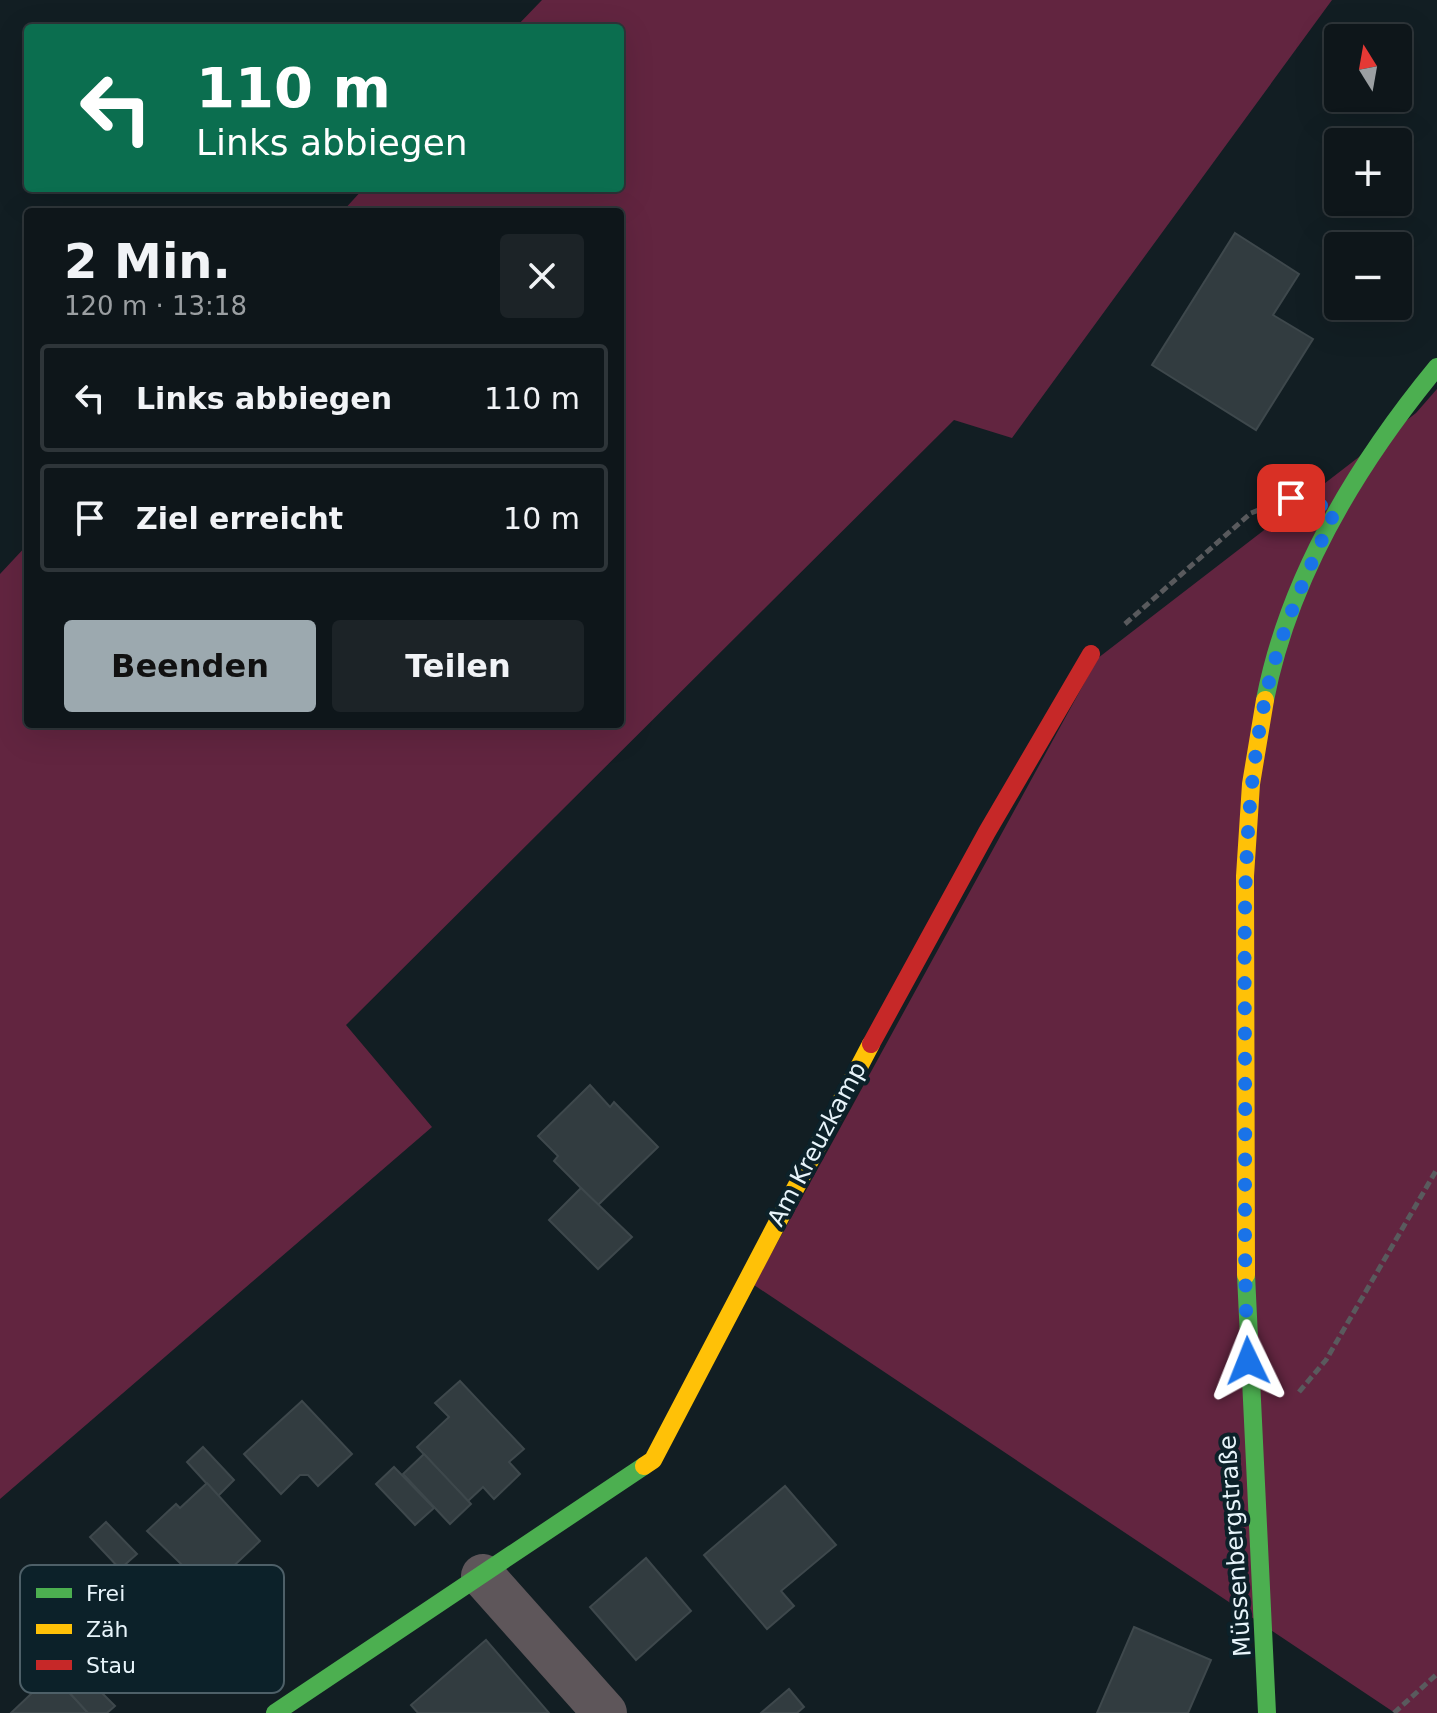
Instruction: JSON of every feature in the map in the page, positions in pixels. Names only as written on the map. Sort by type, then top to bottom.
[{"type":"main road","name":"Müssenbergstraße","points":[[1267,1713],[1247,1332],[1245,976],[1247,856],[1253,779],[1266,695],[1294,605],[1336,509],[1400,409],[1437,367]]},
{"type":"main road","name":"Am Kreuzkamp","points":[[275,1713],[653,1460],[822,1133],[987,832],[1091,654]]},
{"type":"street","points":[[483,1576],[605,1713]]},
{"type":"path","points":[[1091,654],[1251,513],[1291,498],[1336,509]]},
{"type":"path","points":[[1252,1448],[1326,1360],[1437,1169]]},
{"type":"path","points":[[1394,1713],[1437,1674]]},
{"type":"shaded area","points":[[542,0],[1332,0],[1012,438],[954,420],[346,1025],[432,1127],[0,1499],[0,574],[24,548],[24,728],[624,728],[624,208],[346,208],[360,192],[624,192],[624,24],[519,24]]},
{"type":"shaded area","points":[[1437,389],[1437,1713],[1395,1713],[754,1285],[1098,658],[1416,413]]},
{"type":"building","points":[[1235,233],[1299,274],[1273,315],[1313,339],[1256,430],[1152,365]]},
{"type":"building","points":[[590,1085],[610,1107],[614,1102],[658,1147],[598,1205],[554,1161],[558,1156],[538,1136]]},
{"type":"building","points":[[581,1188],[632,1237],[598,1269],[549,1220]]},
{"type":"building","points":[[460,1381],[524,1449],[509,1462],[520,1474],[494,1499],[483,1487],[468,1501],[417,1447],[449,1417],[435,1403]]},
{"type":"building","points":[[302,1401],[352,1454],[318,1486],[308,1475],[300,1475],[281,1494],[244,1454]]},
{"type":"building","points":[[203,1447],[234,1480],[218,1496],[187,1462]]},
{"type":"building","points":[[424,1454],[471,1504],[450,1524],[403,1474]]},
{"type":"building","points":[[394,1467],[434,1508],[415,1525],[376,1484]]},
{"type":"building","points":[[207,1483],[260,1541],[235,1565],[182,1565],[147,1531],[176,1504],[180,1508]]},
{"type":"building","points":[[785,1486],[836,1545],[781,1591],[794,1606],[767,1629],[704,1555]]},
{"type":"building","points":[[106,1522],[137,1554],[125,1565],[116,1565],[90,1537]]},
{"type":"building","points":[[646,1558],[691,1611],[636,1660],[590,1607]]},
{"type":"building","points":[[1134,1627],[1211,1660],[1188,1713],[1097,1713]]},
{"type":"building","points":[[486,1640],[549,1713],[418,1713],[411,1705]]},
{"type":"building","points":[[789,1689],[804,1707],[797,1713],[761,1713]]},
{"type":"building","points":[[32,1693],[70,1693],[88,1713],[11,1713]]},
{"type":"building","points":[[70,1693],[102,1693],[115,1706],[107,1713],[88,1713]]},
{"type":"traffic: fast","points":[[1265,700],[1291,609],[1330,523],[1380,442],[1437,367]]},
{"type":"traffic: fast","points":[[1246,1275],[1267,1713]]},
{"type":"traffic: fast","points":[[275,1713],[644,1466]]},
{"type":"traffic: slow","points":[[1246,1275],[1245,876],[1251,784],[1265,700]]},
{"type":"traffic: slow","points":[[644,1466],[653,1460],[871,1044]]},
{"type":"traffic: jam","points":[[871,1044],[987,832],[1091,654]]},
{"type":"route","points":[[1248,1361],[1245,976],[1247,856],[1253,779],[1266,695],[1294,605],[1336,509],[1291,498]]}]
